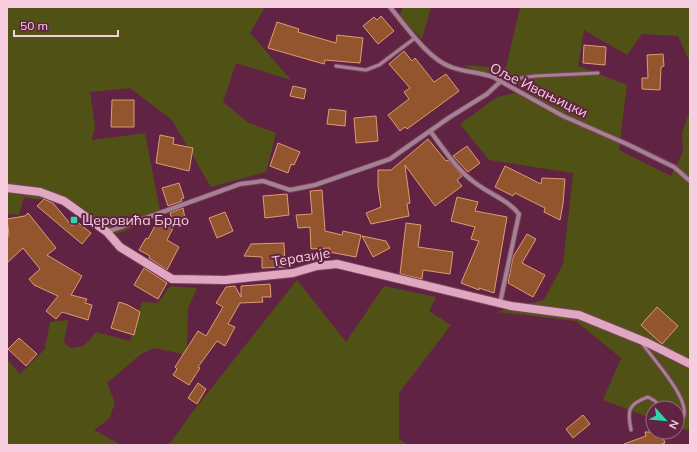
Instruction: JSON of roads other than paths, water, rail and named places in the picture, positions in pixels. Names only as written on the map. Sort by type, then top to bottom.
[{"type":"street","name":"Оље Ивањицки","points":[[390,7],[415,38],[434,56],[450,67],[484,74],[501,81],[563,116],[629,145],[674,167],[690,181]]},
{"type":"street","points":[[106,232],[240,184],[263,181],[290,190],[315,185],[390,159],[450,116],[487,94],[501,81]]},
{"type":"street","points":[[430,131],[456,165],[474,183],[512,206],[519,214],[499,304]]},
{"type":"street","name":"Теразије","points":[[7,188],[40,192],[64,201],[106,232],[120,247],[172,278],[225,280],[293,273],[317,266],[337,264],[499,304],[579,314],[640,340],[690,364]]},
{"type":"lane","points":[[336,66],[366,70],[380,65],[415,38]]},
{"type":"lane","points":[[501,81],[535,76],[598,74]]},
{"type":"lane","points":[[640,340],[653,359],[666,373],[676,388],[681,400]]},
{"type":"lane","points":[[631,430],[628,414],[631,407],[637,400],[648,397],[653,400]]},
{"type":"place","name":"Церовића Брдо","points":[[74,220]]}]
